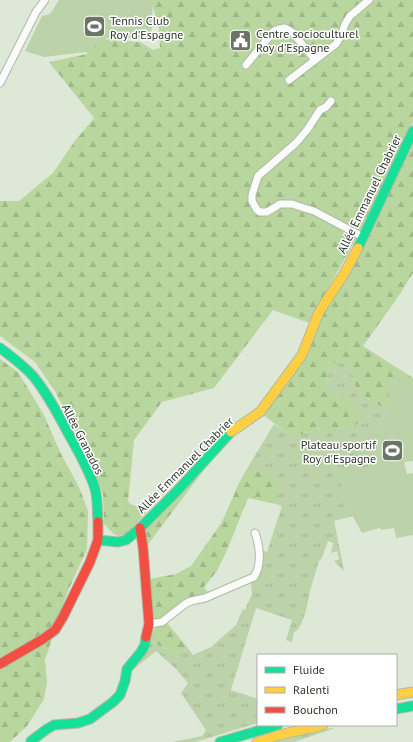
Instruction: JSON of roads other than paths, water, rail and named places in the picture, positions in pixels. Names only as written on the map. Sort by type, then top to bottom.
[{"type":"street","points":[[0,83],[36,12],[45,0]]},
{"type":"street","points":[[289,80],[336,44],[350,16],[369,0]]},
{"type":"street","points":[[246,65],[274,31],[285,28],[292,32],[314,60]]},
{"type":"street","points":[[331,101],[326,107],[320,110],[307,130],[296,143],[258,176],[252,195],[252,201],[257,210],[260,212],[267,212],[280,204],[292,204],[314,211],[363,237]]},
{"type":"street","name":"Allée Emmanuel Chabrier","points":[[98,540],[118,542],[126,540],[178,490],[233,430],[260,412],[302,355],[319,312],[344,274],[413,131]]},
{"type":"street","name":"Allée Granados","points":[[0,348],[19,362],[41,386],[87,467],[95,489],[97,500],[98,540],[90,562],[55,630],[43,639],[0,664]]},
{"type":"street","points":[[32,741],[54,725],[78,723],[90,719],[120,695],[127,669],[145,645],[150,624],[140,528]]},
{"type":"street","points":[[150,624],[162,622],[191,601],[206,598],[254,577],[257,572],[259,559],[257,538],[255,533]]},
{"type":"street","points":[[397,695],[413,692]]},
{"type":"street","points":[[397,709],[413,706]]},
{"type":"street","points":[[220,742],[275,726]]},
{"type":"street","points":[[257,742],[279,735],[319,726]]},
{"type":"place","name":"Tennis Club Roy d'Espagne","points":[[94,27]]},
{"type":"place","name":"Centre socioculturel Roy d'Espagne","points":[[240,40]]},
{"type":"place","name":"Plateau sportif Roy d'Espagne","points":[[392,451]]}]
